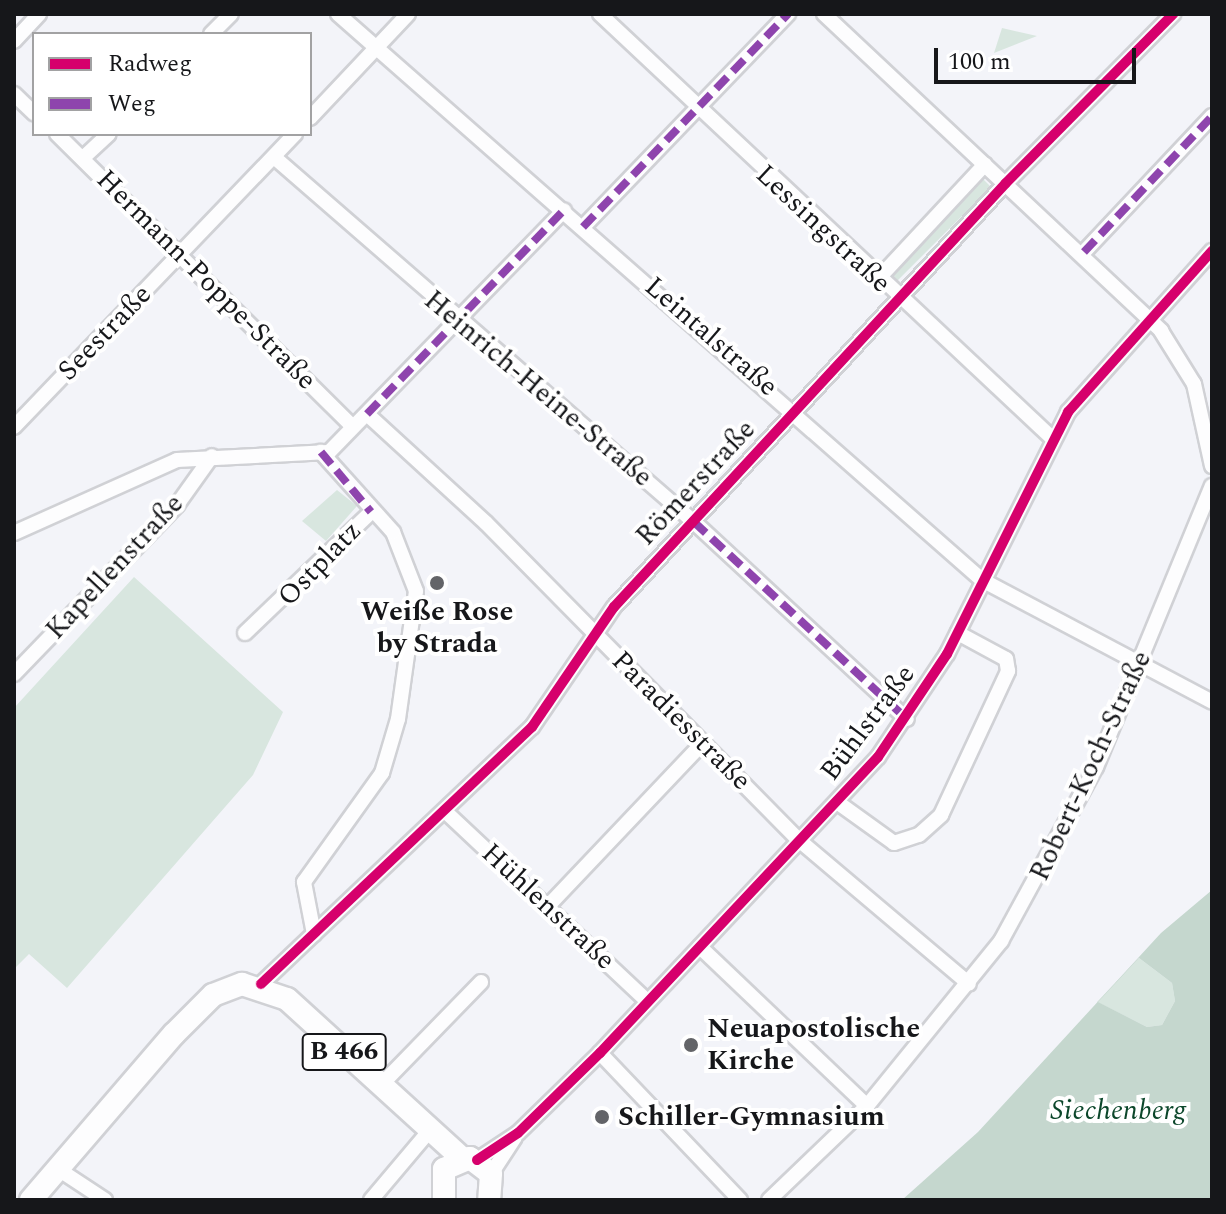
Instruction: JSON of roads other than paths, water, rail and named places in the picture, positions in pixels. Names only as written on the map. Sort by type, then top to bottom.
[{"type":"main road","name":"B 466","points":[[261,984],[287,999],[380,1086],[422,1138],[480,1179]]},
{"type":"main road","points":[[31,1200],[55,1167],[202,1004],[233,985],[261,984]]},
{"type":"main road","points":[[46,1200],[55,1167]]},
{"type":"main road","points":[[444,1200],[480,1179]]},
{"type":"street","points":[[14,41],[39,14]]},
{"type":"street","points":[[213,32],[231,14]]},
{"type":"street","name":"Leintalstraße","points":[[338,14],[796,411],[982,580],[1141,659],[1212,702]]},
{"type":"street","points":[[312,116],[408,14]]},
{"type":"street","name":"Lessingstraße","points":[[600,14],[877,280],[1051,437]]},
{"type":"street","points":[[583,227],[788,14]]},
{"type":"street","points":[[824,14],[1084,252],[1147,316],[1194,384],[1212,466]]},
{"type":"street","name":"Römerstraße","points":[[261,984],[278,960],[314,934],[448,814],[549,706],[595,630],[1006,183],[1173,14]]},
{"type":"street","points":[[14,94],[32,111]]},
{"type":"street","points":[[1084,252],[1212,116]]},
{"type":"street","name":"Hermann-Poppe-Straße","points":[[59,136],[353,427]]},
{"type":"street","points":[[83,158],[107,136]]},
{"type":"street","name":"Seestraße","points":[[14,427],[293,136]]},
{"type":"street","name":"Heinrich-Heine-Straße","points":[[274,157],[456,321],[694,522],[907,719]]},
{"type":"street","points":[[877,280],[985,164]]},
{"type":"street","points":[[14,533],[129,477],[212,456],[321,452],[367,414],[564,210]]},
{"type":"street","name":"Bühlstraße","points":[[480,1179],[518,1133],[600,1053],[837,802],[907,719],[958,633],[1051,437],[1147,316],[1212,251]]},
{"type":"street","name":"Paradiesstraße","points":[[367,414],[595,630],[702,744],[800,841],[969,984]]},
{"type":"street","name":"Ostplatz","points":[[245,633],[371,512],[321,452]]},
{"type":"street","name":"Kapellenstraße","points":[[14,674],[177,505],[212,456]]},
{"type":"street","name":"Robert-Koch-Straße","points":[[769,1200],[867,1106],[969,984],[1036,884],[1141,659],[1212,486]]},
{"type":"street","points":[[314,934],[304,882],[382,773],[413,638],[410,568],[393,532],[371,512]]},
{"type":"street","points":[[837,802],[894,843],[919,835],[941,815],[1008,671],[1006,659],[958,633]]},
{"type":"street","points":[[549,905],[702,744]]},
{"type":"street","name":"Hühlenstraße","points":[[448,814],[549,905],[648,1002]]},
{"type":"street","points":[[700,947],[867,1106]]},
{"type":"street","points":[[380,1086],[481,982]]},
{"type":"street","points":[[600,1053],[740,1200]]},
{"type":"street","points":[[371,1200],[422,1138]]},
{"type":"street","points":[[55,1167],[105,1200]]},
{"type":"place","name":"Weiße Rose by Strada","points":[[437,583]]},
{"type":"place","name":"Neuapostolische Kirche","points":[[691,1045]]},
{"type":"place","name":"Schiller-Gymnasium","points":[[602,1117]]},
{"type":"park label","name":"Siechenberg","points":[[1118,1111]]}]
